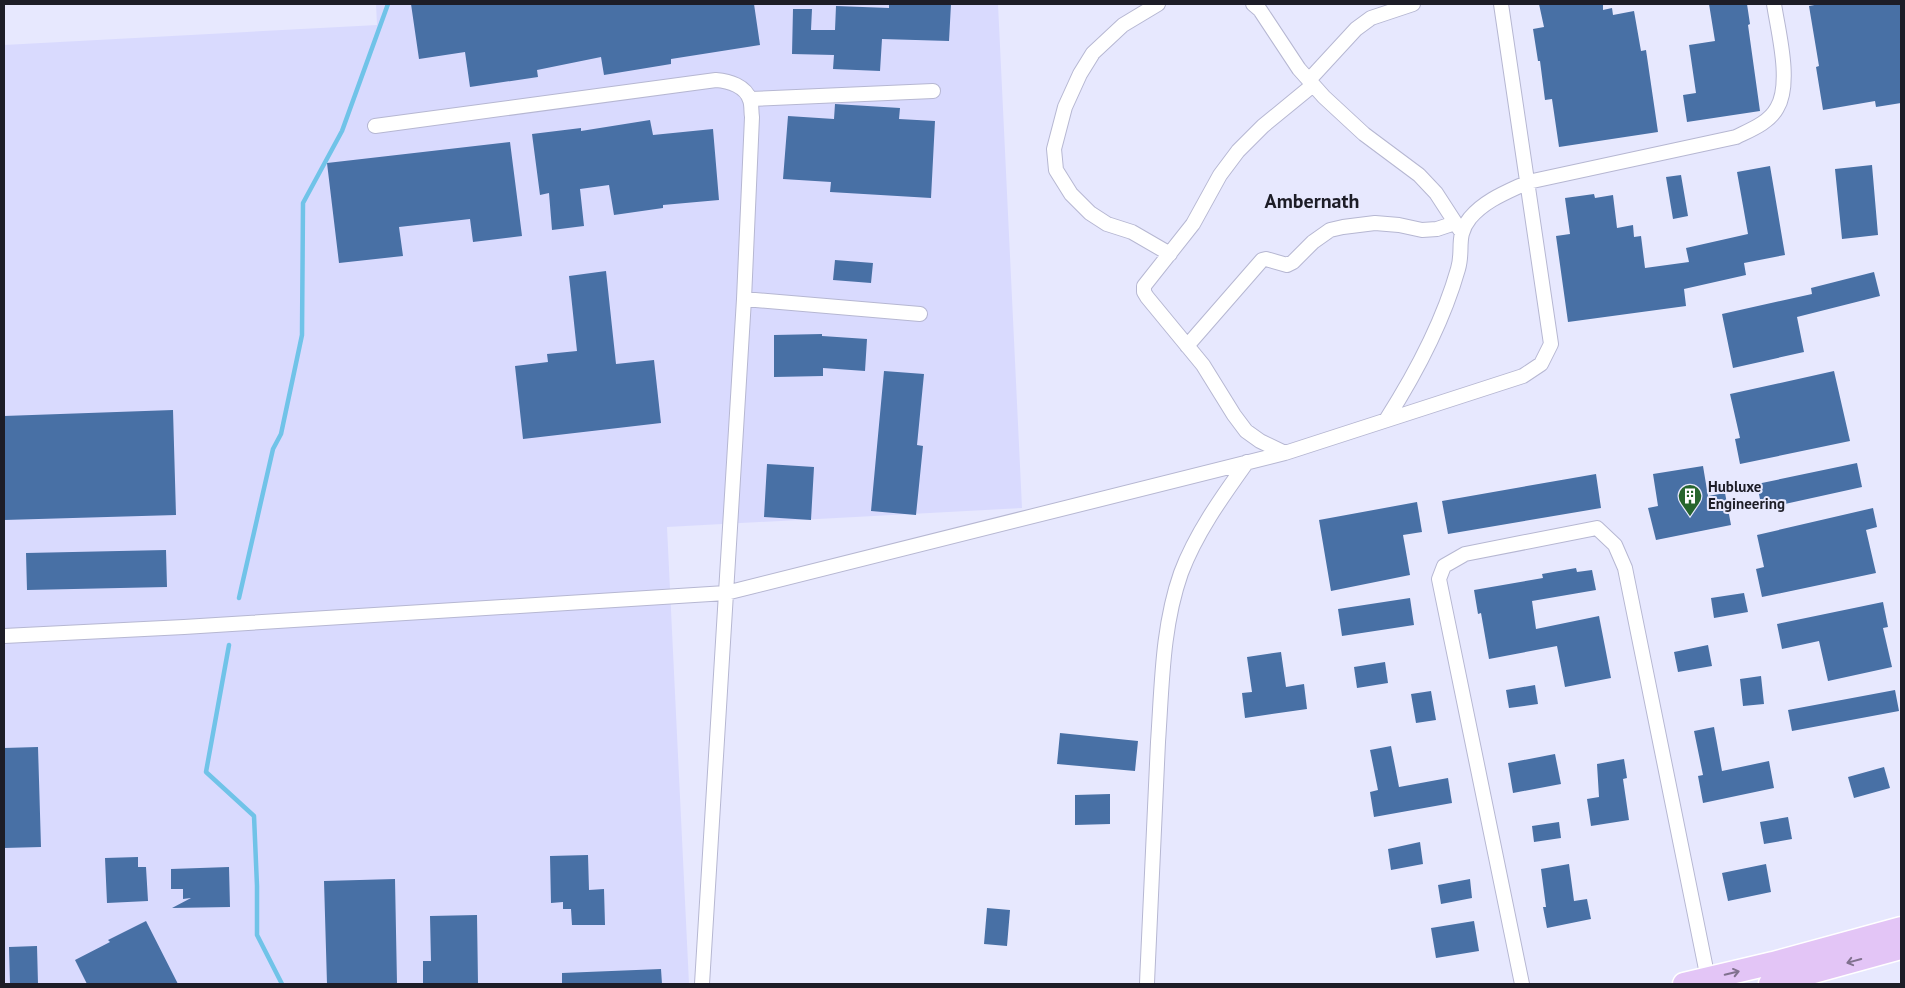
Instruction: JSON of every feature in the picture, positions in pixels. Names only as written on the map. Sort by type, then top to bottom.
[{"type":"main road","points":[[1684,984],[1708,981],[1901,928]]},
{"type":"main road","points":[[1770,984],[1901,948]]},
{"type":"street","points":[[1158,4],[1123,25],[1093,53],[1080,74],[1065,107],[1054,149],[1056,170],[1071,194],[1090,213],[1107,224],[1132,232],[1170,254]]},
{"type":"street","points":[[1253,4],[1260,10],[1324,98],[1364,134],[1419,175],[1436,193],[1458,228],[1459,267],[1446,302],[1412,378],[1386,420]]},
{"type":"street","points":[[1285,453],[1260,441],[1246,431],[1203,365],[1144,292],[1144,286],[1193,224],[1220,174],[1238,151],[1311,82],[1356,29],[1371,18],[1413,4]]},
{"type":"street","points":[[4,636],[184,628],[726,593],[1285,453],[1523,376],[1541,364],[1551,344],[1501,4]]},
{"type":"street","points":[[1188,346],[1262,260],[1266,259],[1287,265],[1330,230],[1375,223],[1399,225],[1422,230],[1458,228],[1483,206],[1502,194],[1528,182],[1736,137],[1760,125],[1777,108],[1783,89],[1784,64],[1774,4]]},
{"type":"street","points":[[375,126],[716,80],[729,81],[743,89],[750,99],[752,117],[744,299],[702,984]]},
{"type":"street","points":[[750,99],[933,91]]},
{"type":"street","points":[[744,299],[920,314]]},
{"type":"street","points":[[1148,984],[1152,842],[1163,661],[1170,613],[1182,572],[1202,531],[1222,496],[1247,462]]},
{"type":"street","points":[[1522,984],[1439,578],[1444,566],[1465,554],[1597,528],[1615,545],[1624,568],[1708,981]]},
{"type":"shaded area","points":[[376,4],[998,4],[1022,508],[667,527],[689,984],[4,984],[4,45],[377,25]]},
{"type":"building","points":[[411,4],[754,4],[760,45],[671,59],[671,64],[604,75],[601,57],[537,70],[538,77],[470,87],[465,52],[419,59]]},
{"type":"building","points":[[889,4],[951,4],[949,41],[882,39],[880,71],[833,69],[834,55],[792,54],[793,9],[812,9],[811,30],[835,30],[836,6],[889,8]]},
{"type":"building","points":[[1539,4],[1603,4],[1603,10],[1612,8],[1613,15],[1634,11],[1641,51],[1646,50],[1658,132],[1559,147],[1552,99],[1545,100],[1540,61],[1538,61],[1533,29],[1544,27]]},
{"type":"building","points":[[1709,4],[1747,4],[1750,24],[1748,25],[1760,111],[1687,122],[1683,95],[1696,93],[1689,45],[1715,41]]},
{"type":"building","points":[[1820,4],[1901,4],[1901,103],[1876,107],[1875,101],[1823,110],[1816,67],[1819,66],[1809,6]]},
{"type":"building","points":[[835,104],[900,108],[899,119],[935,121],[931,198],[830,192],[831,182],[783,179],[788,116],[834,119]]},
{"type":"building","points":[[650,120],[653,135],[713,129],[719,200],[663,205],[663,208],[614,215],[609,185],[580,189],[584,226],[552,230],[549,193],[540,195],[532,134],[581,128],[581,131]]},
{"type":"building","points":[[510,142],[522,236],[473,242],[470,219],[399,227],[403,256],[339,263],[327,163]]},
{"type":"building","points":[[1872,165],[1878,235],[1842,239],[1835,169]]},
{"type":"building","points":[[1770,166],[1785,255],[1744,263],[1746,275],[1684,289],[1686,306],[1568,322],[1556,236],[1570,234],[1565,198],[1594,194],[1595,198],[1613,195],[1617,228],[1633,225],[1634,237],[1641,236],[1645,268],[1689,262],[1686,248],[1748,234],[1737,172]]},
{"type":"building","points":[[1681,175],[1688,216],[1673,219],[1666,177]]},
{"type":"building","points":[[835,260],[873,263],[871,283],[833,280]]},
{"type":"building","points":[[606,271],[616,364],[654,360],[661,423],[523,439],[515,366],[548,362],[547,354],[577,351],[569,276]]},
{"type":"building","points":[[1874,272],[1880,296],[1797,317],[1804,352],[1733,368],[1722,314],[1812,294],[1811,288]]},
{"type":"building","points":[[822,334],[822,336],[867,339],[865,371],[823,368],[823,376],[774,377],[774,335]]},
{"type":"building","points":[[884,371],[924,374],[917,445],[923,446],[916,515],[871,511]]},
{"type":"building","points":[[1834,371],[1850,441],[1740,464],[1735,439],[1740,438],[1730,394]]},
{"type":"building","points":[[173,410],[176,515],[4,520],[4,416]]},
{"type":"building","points":[[1857,463],[1862,487],[1762,509],[1757,484]]},
{"type":"building","points":[[767,464],[814,467],[811,520],[764,517]]},
{"type":"building","name":"Hubluxe Engineering","points":[[1703,466],[1708,496],[1725,493],[1731,525],[1656,540],[1648,508],[1658,506],[1653,474]]},
{"type":"building","points":[[1596,474],[1601,508],[1448,534],[1442,501]]},
{"type":"building","points":[[1417,502],[1422,532],[1403,535],[1410,575],[1331,591],[1319,520]]},
{"type":"building","points":[[1873,508],[1877,527],[1866,530],[1876,573],[1762,597],[1756,569],[1764,567],[1757,535]]},
{"type":"building","points":[[166,550],[167,587],[27,590],[26,553]]},
{"type":"building","points":[[1576,568],[1577,572],[1592,570],[1596,590],[1532,601],[1536,629],[1599,616],[1611,678],[1565,687],[1557,646],[1489,659],[1481,613],[1478,614],[1474,590],[1543,578],[1542,574]]},
{"type":"building","points":[[1744,593],[1748,612],[1714,618],[1711,598]]},
{"type":"building","points":[[1410,598],[1414,625],[1342,636],[1338,609]]},
{"type":"building","points":[[1883,602],[1888,627],[1883,628],[1892,667],[1828,681],[1819,641],[1782,649],[1777,624]]},
{"type":"building","points":[[1708,645],[1712,666],[1678,672],[1674,652]]},
{"type":"building","points":[[1281,652],[1286,687],[1304,684],[1307,709],[1245,718],[1242,693],[1252,692],[1247,657]]},
{"type":"building","points":[[1385,662],[1388,683],[1357,688],[1354,667]]},
{"type":"building","points":[[1761,676],[1764,704],[1743,706],[1740,679]]},
{"type":"building","points":[[1535,685],[1538,704],[1509,708],[1506,690]]},
{"type":"building","points":[[1895,690],[1899,711],[1792,731],[1788,710]]},
{"type":"building","points":[[1431,691],[1436,720],[1416,723],[1411,694]]},
{"type":"building","points":[[1714,727],[1722,771],[1769,761],[1774,788],[1703,803],[1698,776],[1703,775],[1694,731]]},
{"type":"building","points":[[1060,733],[1138,741],[1135,771],[1057,764]]},
{"type":"building","points":[[1391,746],[1399,787],[1448,778],[1452,803],[1374,817],[1370,792],[1378,790],[1370,750]]},
{"type":"building","points":[[38,747],[41,847],[4,848],[4,748]]},
{"type":"building","points":[[1555,754],[1561,784],[1513,793],[1508,763]]},
{"type":"building","points":[[1624,759],[1627,778],[1623,779],[1629,820],[1591,826],[1587,799],[1599,797],[1597,764]]},
{"type":"building","points":[[1884,767],[1890,788],[1854,798],[1848,777]]},
{"type":"building","points":[[1110,794],[1110,824],[1075,825],[1075,795]]},
{"type":"building","points":[[1788,817],[1792,839],[1764,844],[1760,822]]},
{"type":"building","points":[[1559,822],[1561,838],[1534,842],[1532,826]]},
{"type":"building","points":[[1420,842],[1423,864],[1391,870],[1388,849]]},
{"type":"building","points":[[588,855],[589,890],[604,889],[605,925],[572,925],[571,909],[563,909],[563,902],[551,903],[550,856]]},
{"type":"building","points":[[138,857],[138,867],[146,867],[148,901],[107,903],[105,858]]},
{"type":"building","points":[[1569,864],[1574,901],[1587,899],[1591,919],[1547,928],[1543,907],[1546,907],[1541,869]]},
{"type":"building","points":[[1766,864],[1771,892],[1728,901],[1722,873]]},
{"type":"building","points":[[229,867],[230,907],[172,908],[191,898],[183,899],[183,889],[171,889],[171,869]]},
{"type":"building","points":[[395,879],[397,984],[327,984],[324,881]]},
{"type":"building","points":[[1470,879],[1472,898],[1441,904],[1438,885]]},
{"type":"building","points":[[987,908],[1010,910],[1007,946],[984,944]]},
{"type":"building","points":[[477,915],[478,984],[423,984],[423,961],[431,961],[430,916]]},
{"type":"building","points":[[146,921],[178,984],[87,984],[75,960],[110,942],[108,940]]},
{"type":"building","points":[[1474,921],[1479,951],[1436,958],[1431,928]]},
{"type":"building","points":[[37,946],[38,984],[10,984],[9,947]]},
{"type":"building","points":[[661,969],[662,984],[562,984],[562,973]]},
{"type":"waterway","points":[[239,598],[273,449],[281,434],[302,335],[303,203],[342,131],[388,4]]},
{"type":"waterway","points":[[229,645],[206,772],[254,816],[257,935],[282,984]]},
{"type":"place","name":"Hubluxe Engineering","points":[[1690,517]]},
{"type":"district","name":"Ambernath","points":[[1312,201]]}]
